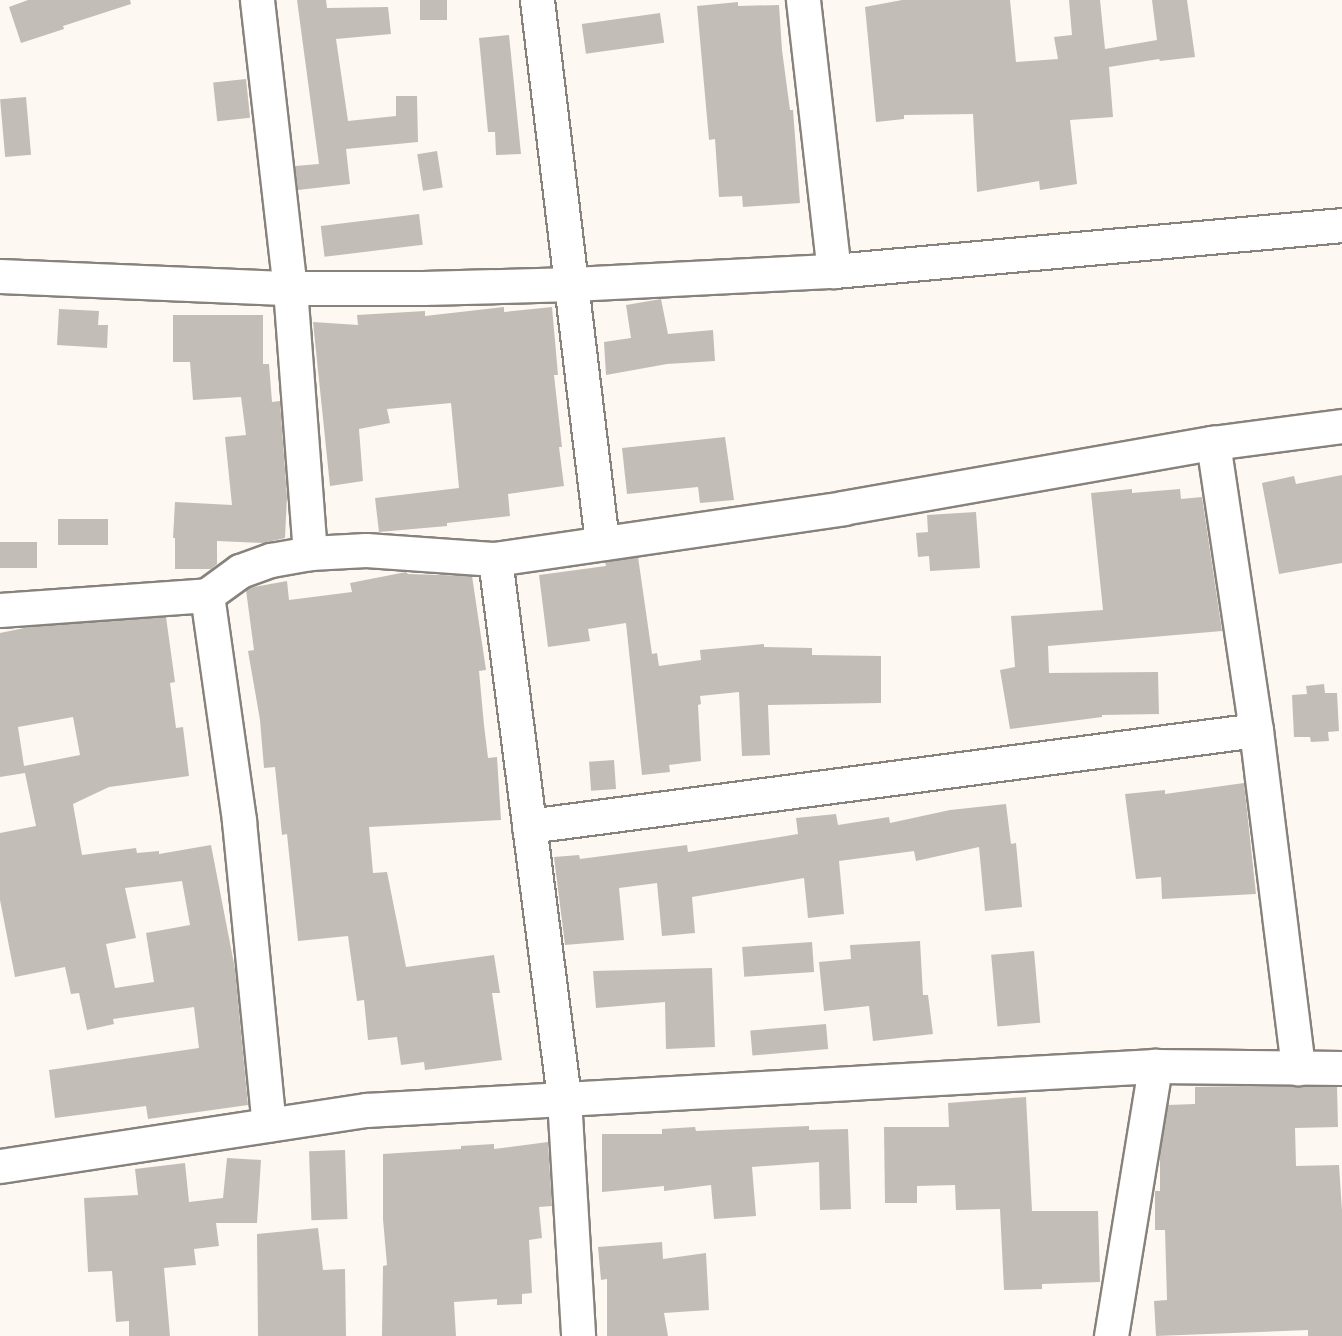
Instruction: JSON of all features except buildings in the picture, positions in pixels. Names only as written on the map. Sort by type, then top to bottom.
[{"type":"street","points":[[257,0],[290,288],[310,553]]},
{"type":"street","points":[[537,0],[603,543]]},
{"type":"street","points":[[803,0],[834,271]]},
{"type":"street","points":[[0,276],[290,288],[423,288],[573,284],[834,271],[1342,225]]},
{"type":"street","points":[[0,610],[207,595],[240,571],[271,560],[310,553],[366,550],[495,559],[843,508],[1213,443],[1342,426]]},
{"type":"street","points":[[1213,443],[1256,730],[1299,1068]]},
{"type":"street","points":[[495,559],[564,1098],[579,1336]]},
{"type":"street","points":[[207,595],[239,821],[270,1125]]},
{"type":"street","points":[[529,826],[1256,730]]},
{"type":"street","points":[[0,1166],[366,1110],[1155,1066],[1342,1068]]},
{"type":"street","points":[[1111,1336],[1155,1066]]}]
